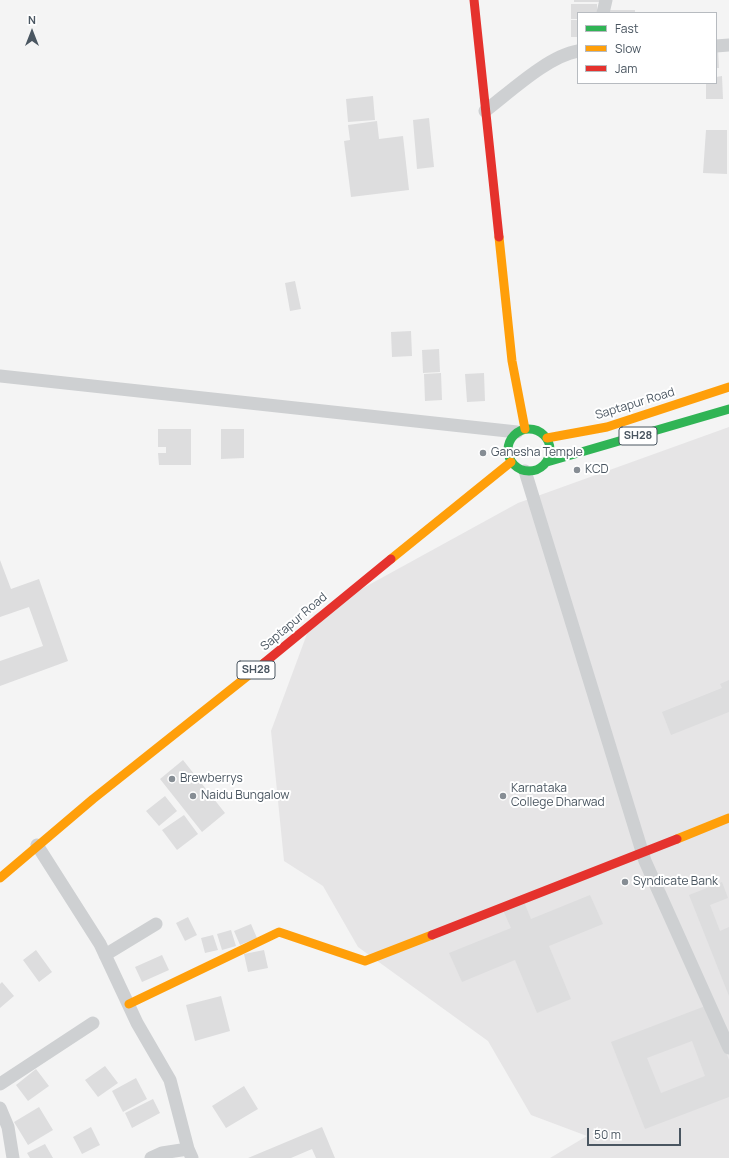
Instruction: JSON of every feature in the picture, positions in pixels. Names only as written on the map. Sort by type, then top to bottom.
[{"type":"main road","points":[[474,0],[512,361],[521,430]]},
{"type":"main road","name":"Saptapur Road","points":[[547,438],[607,427],[729,387]]},
{"type":"main road","name":"SH28","points":[[547,462],[729,409]]},
{"type":"main road","points":[[521,430],[538,431],[547,438],[550,446],[550,454],[547,462],[537,470],[525,471],[517,468],[511,462],[508,454],[508,446],[511,438],[521,430]]},
{"type":"main road","name":"Saptapur Road","points":[[0,878],[37,845],[511,462]]},
{"type":"main road","points":[[129,1004],[278,932],[365,961],[729,818]]},
{"type":"street","points":[[603,12],[606,0]]},
{"type":"street","points":[[717,46],[729,45]]},
{"type":"street","points":[[485,111],[527,77],[567,53],[577,51]]},
{"type":"street","points":[[0,376],[521,430]]},
{"type":"street","points":[[525,471],[642,851],[729,1048]]},
{"type":"street","points":[[37,845],[105,955],[137,1024],[170,1080],[190,1154],[162,1153],[151,1158]]},
{"type":"street","points":[[105,955],[156,924]]},
{"type":"street","points":[[0,1084],[93,1023]]},
{"type":"street","points":[[0,1108],[8,1127],[14,1158]]},
{"type":"shaded area","name":"Karnataka College Dharwad","points":[[729,427],[729,1158],[550,1158],[587,1136],[531,1115],[488,1041],[358,947],[323,886],[284,861],[271,731],[314,615],[518,503]]},
{"type":"building","points":[[574,0],[600,0],[600,2],[574,2]]},
{"type":"building","points":[[571,4],[597,4],[597,12],[577,12],[577,19],[571,19]]},
{"type":"building","points":[[609,10],[635,10],[635,12],[609,12]]},
{"type":"building","points":[[571,20],[577,20],[577,37],[571,37]]},
{"type":"building","points":[[717,49],[718,49],[719,68],[717,68]]},
{"type":"building","points":[[722,76],[723,99],[706,99],[706,84],[717,84],[717,77]]},
{"type":"building","points":[[373,96],[375,120],[348,122],[346,99]]},
{"type":"building","points":[[429,118],[434,167],[417,169],[413,120]]},
{"type":"building","points":[[377,121],[379,139],[403,136],[409,190],[351,197],[344,141],[350,140],[348,125]]},
{"type":"building","points":[[706,130],[727,130],[727,174],[703,173]]},
{"type":"building","points":[[295,281],[301,309],[290,311],[285,283]]},
{"type":"building","points":[[411,331],[412,356],[392,357],[391,332]]},
{"type":"building","points":[[439,349],[440,372],[423,373],[422,350]]},
{"type":"building","points":[[441,373],[442,400],[425,401],[424,374]]},
{"type":"building","points":[[484,373],[485,401],[467,402],[465,374]]},
{"type":"building","points":[[158,429],[191,429],[191,465],[159,465],[158,453],[166,453],[166,447],[158,447]]},
{"type":"building","points":[[221,429],[244,429],[244,458],[221,459]]},
{"type":"building","points":[[0,560],[11,589],[39,579],[68,661],[0,686],[0,661],[43,646],[29,607],[0,617]]},
{"type":"building","points":[[729,680],[729,712],[671,735],[662,712],[722,688],[720,684]]},
{"type":"building","name":"Naidu Bungalow","points":[[183,760],[225,813],[202,832],[160,779]]},
{"type":"building","points":[[165,796],[177,811],[159,826],[146,811]]},
{"type":"building","points":[[184,815],[198,834],[177,850],[162,830]]},
{"type":"building","points":[[722,882],[728,898],[710,905],[720,931],[729,927],[729,996],[689,895]]},
{"type":"building","points":[[590,895],[603,924],[549,946],[571,999],[537,1013],[515,960],[462,982],[449,953],[511,928],[503,910],[524,902],[531,919]]},
{"type":"building","points":[[188,917],[197,935],[185,941],[176,923]]},
{"type":"building","points":[[251,924],[257,938],[240,945],[234,931]]},
{"type":"building","points":[[231,930],[236,946],[222,950],[217,934]]},
{"type":"building","points":[[213,935],[218,950],[205,953],[201,938]]},
{"type":"building","points":[[36,950],[52,972],[39,982],[23,960]]},
{"type":"building","points":[[264,950],[268,968],[248,972],[244,954]]},
{"type":"building","points":[[162,955],[169,970],[142,982],[135,967]]},
{"type":"building","points":[[2,982],[14,996],[0,1008],[0,984]]},
{"type":"building","points":[[221,996],[230,1031],[195,1041],[186,1005]]},
{"type":"building","points":[[708,1005],[729,1060],[729,1097],[645,1129],[611,1042]],"holes":[[[692,1041],[705,1076],[661,1093],[647,1058]]]},
{"type":"building","points":[[105,1066],[118,1083],[98,1097],[85,1080]]},
{"type":"building","points":[[36,1069],[49,1086],[28,1101],[16,1085]]},
{"type":"building","points":[[136,1078],[147,1099],[123,1112],[112,1091]]},
{"type":"building","points":[[244,1086],[258,1109],[226,1128],[212,1106]]},
{"type":"building","points":[[153,1099],[160,1113],[132,1128],[125,1113]]},
{"type":"building","points":[[39,1107],[53,1130],[28,1145],[14,1122]]},
{"type":"building","points":[[91,1127],[100,1145],[82,1154],[73,1137]]},
{"type":"building","points":[[322,1127],[335,1158],[316,1158],[312,1149],[291,1158],[248,1158]]},
{"type":"building","points":[[45,1144],[53,1158],[30,1158],[27,1153]]},
{"type":"traffic: fast","points":[[547,462],[729,409]]},
{"type":"traffic: fast","points":[[525,429],[533,429],[541,432],[547,438],[550,450],[547,462],[541,468],[533,471],[525,471],[517,468],[511,462],[508,454],[508,446],[511,438],[517,432],[525,429]]},
{"type":"traffic: slow","points":[[499,237],[512,361],[525,429]]},
{"type":"traffic: slow","points":[[547,438],[607,427],[729,387]]},
{"type":"traffic: slow","points":[[391,559],[511,462]]},
{"type":"traffic: slow","points":[[0,878],[93,799],[264,663]]},
{"type":"traffic: slow","points":[[677,839],[729,818]]},
{"type":"traffic: slow","points":[[129,1004],[279,932],[365,961],[432,935]]},
{"type":"traffic: jam","points":[[474,0],[499,237]]},
{"type":"traffic: jam","points":[[264,663],[391,559]]},
{"type":"traffic: jam","points":[[432,935],[677,839]]},
{"type":"place","name":"Ganesha Temple","points":[[483,453]]},
{"type":"place","name":"KCD","points":[[577,470]]},
{"type":"place","name":"Brewberrys","points":[[172,779]]},
{"type":"place","name":"Naidu Bungalow","points":[[193,796]]},
{"type":"place","name":"Karnataka College Dharwad","points":[[503,796]]},
{"type":"place","name":"Syndicate Bank","points":[[625,882]]}]
